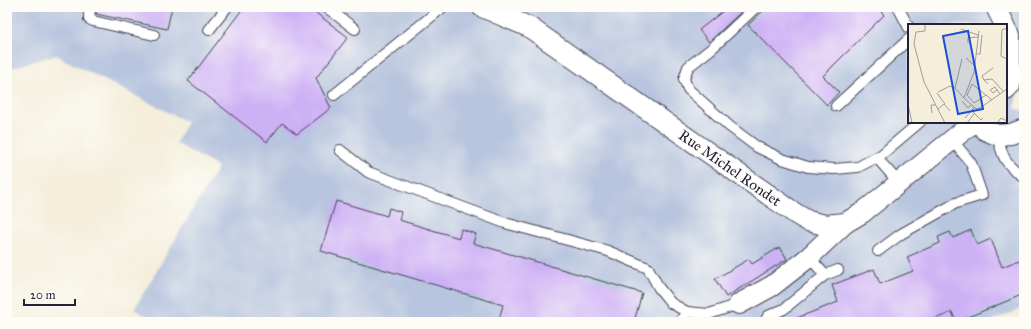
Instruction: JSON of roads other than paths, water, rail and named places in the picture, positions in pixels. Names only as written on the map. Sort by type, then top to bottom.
[{"type":"street","points":[[996,7],[1004,24]]},
{"type":"street","name":"Rue Michel Rondet","points":[[489,8],[529,26],[808,221],[825,225],[845,223],[862,213],[973,123]]},
{"type":"street","points":[[1007,30],[1010,35],[1010,86],[1007,89]]},
{"type":"street","points":[[980,123],[985,130],[997,134],[1011,134],[1024,129]]},
{"type":"street","points":[[739,304],[772,286],[809,257],[845,223]]},
{"type":"lane","points":[[91,7],[89,19],[93,21],[154,35]]},
{"type":"lane","points":[[209,30],[227,7]]},
{"type":"lane","points":[[326,7],[355,29]]},
{"type":"lane","points":[[334,95],[443,7]]},
{"type":"lane","points":[[756,7],[711,49],[688,67],[684,79],[688,89],[729,126],[757,147],[782,159],[808,167],[834,169],[858,167],[877,158],[919,123]]},
{"type":"lane","points":[[898,7],[908,26]]},
{"type":"lane","points":[[836,106],[908,40]]},
{"type":"lane","points":[[997,134],[1006,162],[1024,177]]},
{"type":"lane","points":[[878,251],[901,234],[956,203],[982,196],[971,163],[952,140]]},
{"type":"lane","points":[[340,150],[368,172],[504,223],[608,250],[648,268],[659,288],[671,303],[687,312],[709,314],[739,304]]},
{"type":"lane","points":[[877,158],[899,183]]},
{"type":"lane","points":[[809,257],[825,274]]},
{"type":"lane","points":[[765,322],[768,316],[784,309],[825,274],[838,270]]},
{"type":"lane","points":[[680,322],[687,312]]}]
